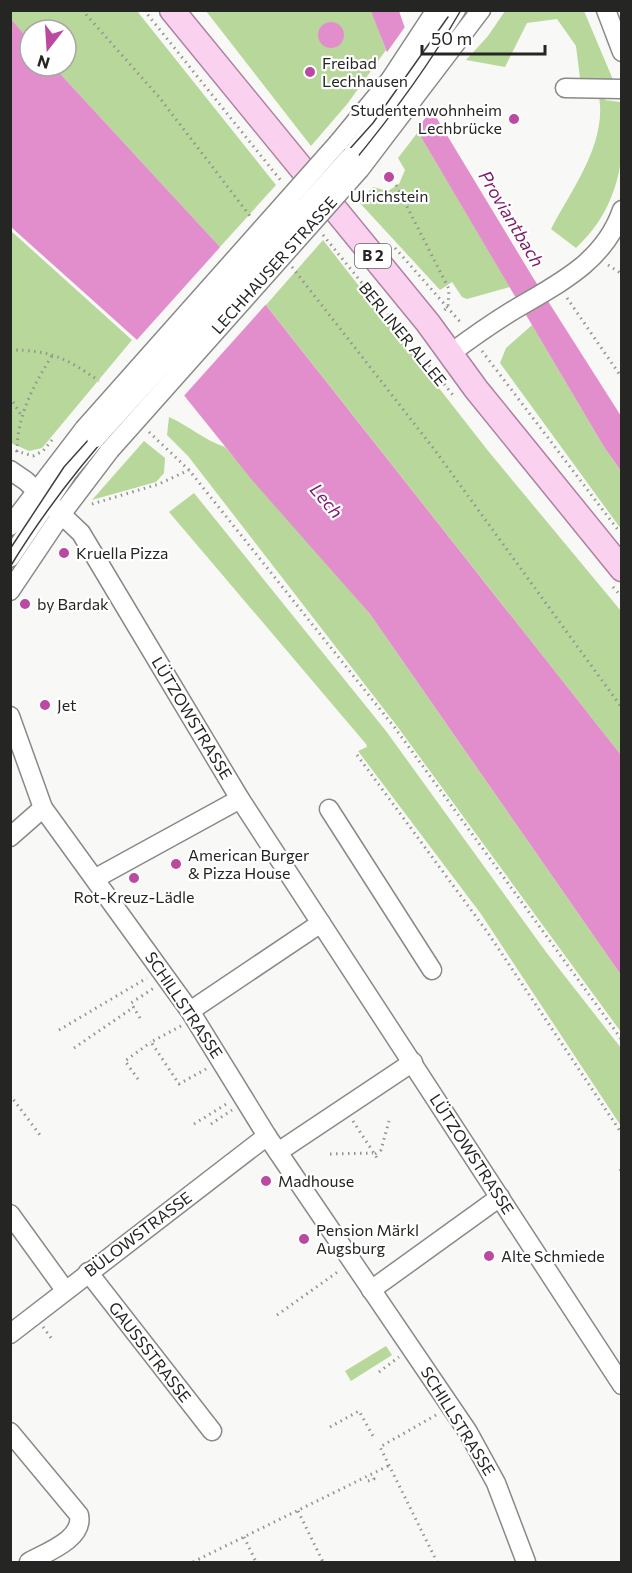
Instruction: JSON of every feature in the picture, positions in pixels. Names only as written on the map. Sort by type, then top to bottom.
[{"type":"main road","name":"BERLINER ALLEE","points":[[172,10],[451,353],[614,574]]},
{"type":"street","name":"LECHHAUSER STRASSE","points":[[48,502],[110,450],[355,163],[385,114],[430,51],[436,10]]},
{"type":"street","points":[[430,51],[456,10]]},
{"type":"street","name":"LECHHAUSER STRASSE","points":[[48,502],[90,434],[338,143],[385,114],[430,51],[481,10]]},
{"type":"street","points":[[606,10],[621,52]]},
{"type":"street","points":[[565,88],[621,88]]},
{"type":"street","points":[[90,434],[355,163]]},
{"type":"street","points":[[451,353],[513,311],[553,289],[597,255],[616,228],[621,210]]},
{"type":"street","name":"LÜTZOWSTRASSE","points":[[10,470],[81,533],[240,799],[621,1385]]},
{"type":"street","points":[[10,526],[48,502]]},
{"type":"street","points":[[10,558],[48,502]]},
{"type":"street","points":[[10,591],[48,502]]},
{"type":"street","name":"SCHILLSTRASSE","points":[[10,716],[43,808],[96,878],[192,1015],[267,1136],[451,1406],[496,1483],[526,1563]]},
{"type":"street","points":[[96,878],[240,799]]},
{"type":"street","points":[[10,837],[43,808]]},
{"type":"street","points":[[329,809],[432,969]]},
{"type":"street","points":[[192,1015],[321,923]]},
{"type":"street","points":[[278,1152],[413,1062]]},
{"type":"street","name":"BÜLOWSTRASSE","points":[[10,1334],[267,1136]]},
{"type":"street","points":[[371,1290],[500,1197]]},
{"type":"street","points":[[10,1214],[65,1290]]},
{"type":"street","name":"GAUSSSTRASSE","points":[[88,1272],[212,1431]]},
{"type":"street","points":[[10,1432],[78,1515],[81,1525],[77,1533],[29,1563]]},
{"type":"path","points":[[82,10],[159,97],[222,183]]},
{"type":"path","points":[[144,10],[285,187]]},
{"type":"path","points":[[396,185],[449,289],[448,307]]},
{"type":"path","name":"BERLINER ALLEE","points":[[321,232],[461,404]]},
{"type":"path","points":[[305,284],[434,449],[621,708]]},
{"type":"path","points":[[553,289],[621,378]]},
{"type":"path","points":[[472,337],[621,534]]},
{"type":"path","points":[[10,350],[53,354],[68,359],[99,381]]},
{"type":"path","points":[[17,452],[21,415],[38,377],[53,354]]},
{"type":"path","points":[[10,397],[21,415]]},
{"type":"path","points":[[149,432],[189,470],[395,728],[621,1040]]},
{"type":"path","points":[[10,449],[33,456],[43,451]]},
{"type":"path","points":[[83,506],[159,484],[189,470]]},
{"type":"path","points":[[614,574],[621,597]]},
{"type":"path","points":[[357,755],[488,933],[621,1134]]},
{"type":"path","points":[[140,1018],[131,1003],[164,974]]},
{"type":"path","points":[[58,1030],[164,974]]},
{"type":"path","points":[[74,1048],[134,1007]]},
{"type":"path","points":[[138,1079],[125,1061],[192,1015]]},
{"type":"path","points":[[151,1042],[179,1084],[221,1061]]},
{"type":"path","points":[[10,1095],[40,1135]]},
{"type":"path","points":[[211,1124],[243,1097]]},
{"type":"path","points":[[194,1124],[243,1097]]},
{"type":"path","points":[[343,1108],[375,1155]]},
{"type":"path","points":[[330,1154],[375,1155],[381,1150],[389,1121]]},
{"type":"path","points":[[277,1315],[352,1262]]},
{"type":"path","points":[[379,1372],[412,1348]]},
{"type":"path","points":[[437,1563],[381,1447],[451,1406]]},
{"type":"path","points":[[330,1427],[359,1411],[373,1436]]},
{"type":"path","points":[[193,1563],[390,1466]]},
{"type":"path","points":[[368,1481],[374,1479],[372,1474]]},
{"type":"path","points":[[298,1511],[323,1563]]},
{"type":"path","points":[[244,1537],[256,1563]]},
{"type":"green space","points":[[11,11],[137,11],[276,185],[220,247],[64,78],[78,78],[78,18],[18,18],[18,27],[11,19]]},
{"type":"green space","name":"Freibad Lechhausen","points":[[206,11],[396,11],[381,36],[386,50],[348,103],[311,146]]},
{"type":"green space","points":[[505,11],[584,11],[614,82],[600,83],[605,100],[620,102],[622,143],[617,181],[602,216],[576,248],[551,229],[580,177],[595,141],[600,103],[596,84],[581,86],[576,46],[557,19],[527,23],[505,67],[466,60],[488,36]]},
{"type":"green space","points":[[418,132],[510,287],[467,299],[462,297],[452,282],[440,290],[359,202],[373,187],[388,191],[399,184],[405,170],[398,158]]},
{"type":"green space","points":[[10,230],[132,340],[42,448],[29,451],[11,443]]},
{"type":"green space","points":[[323,240],[489,452],[621,611],[621,755],[266,305]]},
{"type":"green space","points":[[532,325],[604,447],[621,471],[621,529],[500,363],[506,348]]},
{"type":"green space","points":[[169,417],[225,447],[370,614],[621,975],[621,1032],[397,726],[188,456],[167,435]]},
{"type":"green space","points":[[144,441],[165,458],[164,473],[156,482],[92,500]]},
{"type":"green space","points":[[194,493],[386,731],[546,952],[621,1048],[621,1126],[481,914],[358,751],[367,747],[366,744],[169,512]]},
{"type":"green space","points":[[386,1346],[392,1355],[351,1381],[345,1371]]},
{"type":"water","points":[[371,11],[399,11],[436,117],[532,276],[621,416],[621,471],[604,447],[418,132]]},
{"type":"water","name":"Lech","points":[[11,19],[18,27],[18,78],[64,78],[220,247],[621,755],[621,975],[370,614],[252,480],[146,348],[11,227]]},
{"type":"water","points":[[331,22],[341,25],[344,35],[341,45],[331,48],[321,45],[318,35],[321,25]]},
{"type":"pier","points":[[407,24],[435,105],[415,132],[385,55]]},
{"type":"pier","points":[[222,245],[268,302],[182,398],[135,342]]},
{"type":"tram line","points":[[10,567],[63,490],[100,444],[161,374],[282,244],[359,155],[430,60],[461,10]]},
{"type":"tram line","points":[[10,549],[64,467],[373,123],[448,17]]},
{"type":"place","name":"Freibad Lechhausen","points":[[310,72]]},
{"type":"place","name":"Studentenwohnheim Lechbrücke","points":[[514,119]]},
{"type":"place","name":"Ulrichstein","points":[[389,177]]},
{"type":"place","name":"Kruella Pizza","points":[[64,553]]},
{"type":"place","name":"by Bardak","points":[[25,604]]},
{"type":"place","name":"Jet","points":[[45,705]]},
{"type":"place","name":"American Burger & Pizza House","points":[[176,864]]},
{"type":"place","name":"Rot-Kreuz-Lädle","points":[[134,878]]},
{"type":"place","name":"Madhouse","points":[[266,1181]]},
{"type":"place","name":"Pension Märkl Augsburg","points":[[304,1239]]},
{"type":"place","name":"Alte Schmiede","points":[[489,1256]]},
{"type":"water label","name":"Proviantbach","points":[[511,219]]}]
